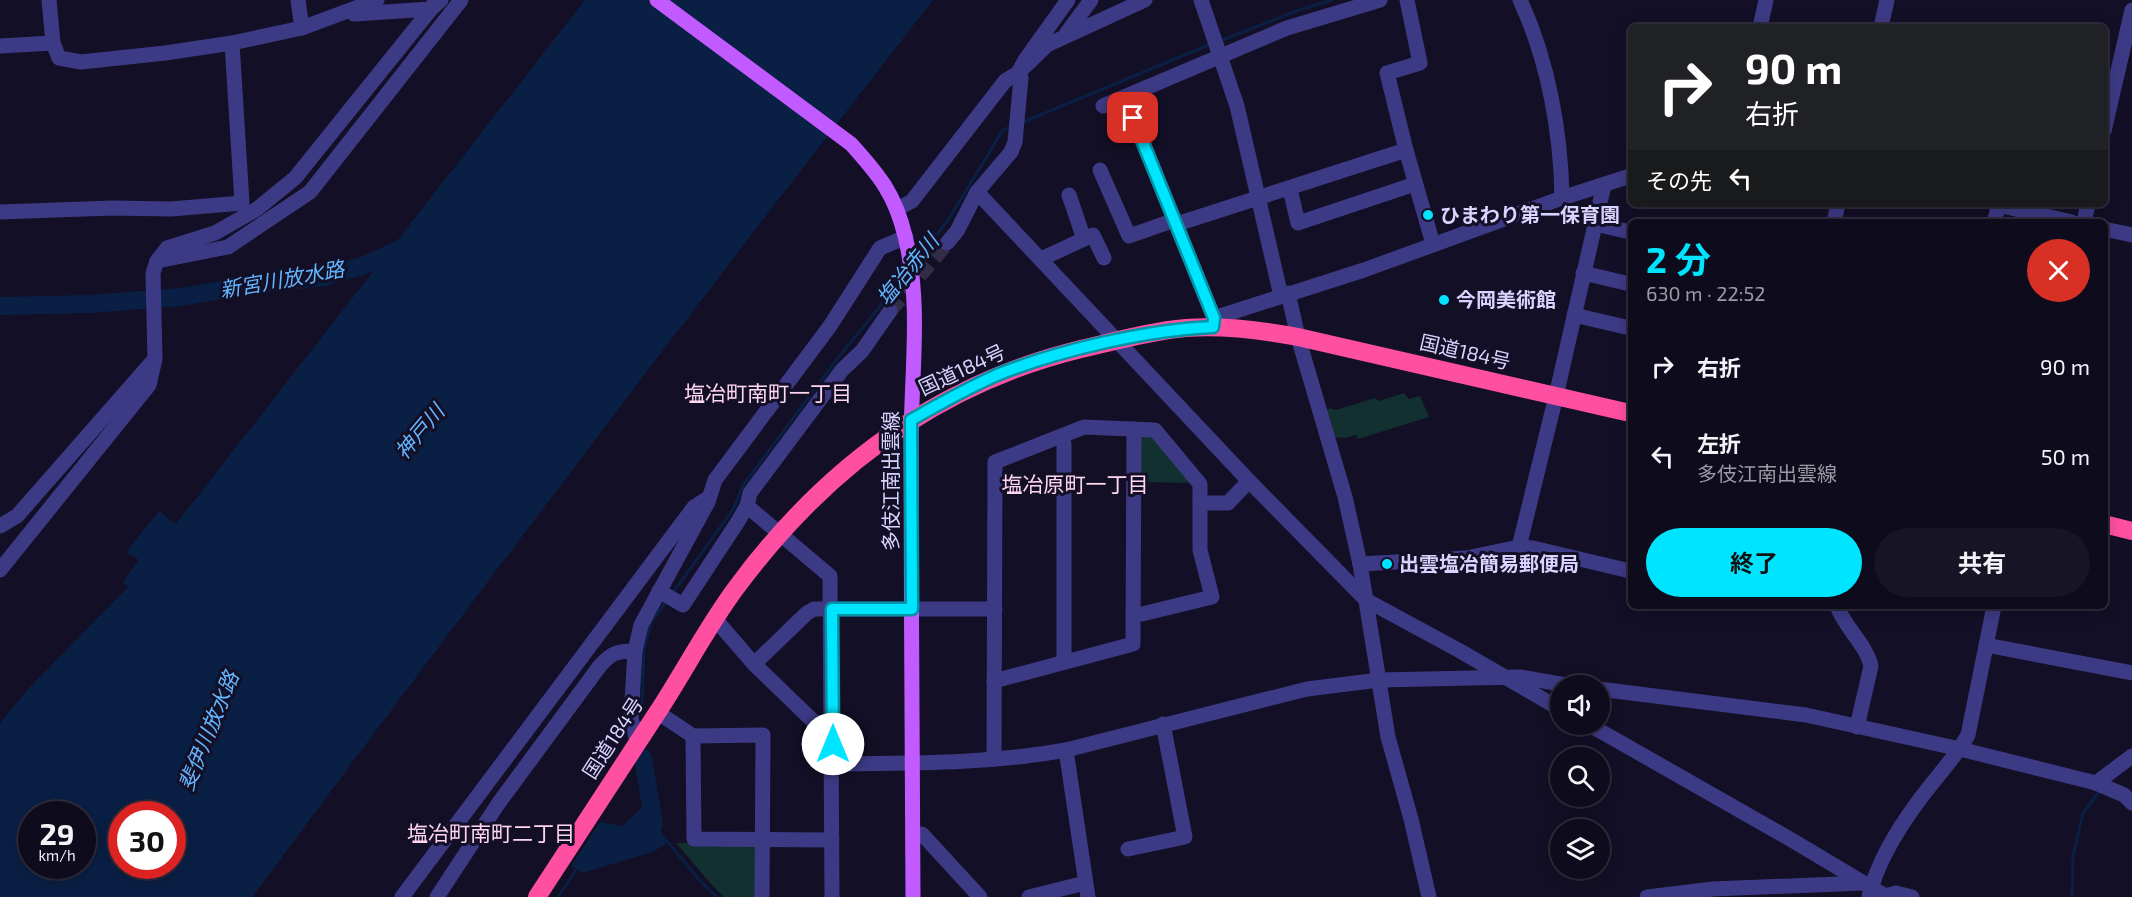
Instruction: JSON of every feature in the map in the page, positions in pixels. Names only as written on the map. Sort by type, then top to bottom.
[{"type":"highway","name":"国道184号","points":[[537,897],[715,619],[740,582],[780,533],[837,477],[911,420],[997,375],[1043,359],[1118,340],[1213,323],[1298,337],[1628,413]]},
{"type":"highway","points":[[2108,525],[2132,531]]},
{"type":"main road","name":"多伎江南出雲線","points":[[657,0],[851,144],[877,173],[889,191],[906,237],[912,276],[915,331],[911,420],[913,897]]},
{"type":"street","points":[[49,0],[53,42],[59,58],[81,62],[232,43],[302,28],[377,0]]},
{"type":"street","points":[[298,0],[302,28]]},
{"type":"street","points":[[157,261],[228,247],[310,192],[461,0]]},
{"type":"street","points":[[1018,73],[1068,0]]},
{"type":"street","points":[[1065,37],[1091,0]]},
{"type":"street","points":[[897,209],[912,201],[1005,81],[1018,73],[1047,45],[1145,0]]},
{"type":"street","points":[[1201,0],[1237,106],[1284,294],[1345,497],[1360,564],[1388,737],[1411,819],[1429,897]]},
{"type":"street","points":[[1103,105],[1125,98],[1287,28],[1380,0]]},
{"type":"street","points":[[1407,0],[1420,63],[1387,74],[1433,244]]},
{"type":"street","points":[[1520,0],[1546,72],[1560,159],[1562,198]]},
{"type":"street","points":[[1761,24],[1766,0]]},
{"type":"street","points":[[1882,24],[1887,0]]},
{"type":"street","points":[[335,15],[436,3]]},
{"type":"street","points":[[0,570],[149,385],[155,359],[153,273],[157,261],[167,248],[215,233],[257,209],[295,178],[436,3]]},
{"type":"street","points":[[2108,115],[2129,33],[2132,10]]},
{"type":"street","points":[[0,46],[53,42]]},
{"type":"street","points":[[232,43],[243,203]]},
{"type":"street","points":[[946,243],[957,231],[977,192],[1011,152],[1016,142],[1021,78],[1018,73]]},
{"type":"street","points":[[1125,98],[1176,222],[1213,323],[1284,294],[1364,270],[1562,198],[1628,177]]},
{"type":"street","points":[[1100,170],[1129,236],[1290,189],[1407,150]]},
{"type":"street","points":[[0,212],[111,208],[171,209],[243,203],[282,182],[295,178]]},
{"type":"street","points":[[1290,189],[1298,223],[1415,184]]},
{"type":"street","points":[[1518,547],[1557,396],[1583,273],[1605,185]]},
{"type":"street","points":[[977,192],[1249,481],[1366,600],[1550,703]]},
{"type":"street","points":[[1069,195],[1084,238]]},
{"type":"street","points":[[2005,207],[2059,219]]},
{"type":"street","points":[[1595,224],[1628,232]]},
{"type":"street","points":[[2108,230],[2132,235]]},
{"type":"street","points":[[1041,259],[1094,235],[1104,258]]},
{"type":"street","points":[[638,741],[631,718],[635,651],[641,625],[667,596],[710,497],[715,480],[830,326],[880,248],[906,237]]},
{"type":"street","points":[[1583,273],[1628,284]]},
{"type":"street","points":[[667,596],[683,605],[747,506],[750,493],[890,312]]},
{"type":"street","points":[[1574,315],[1628,328]]},
{"type":"street","points":[[0,538],[155,359]]},
{"type":"street","points":[[994,759],[995,462],[1084,427],[1155,430],[1200,484],[1200,550],[1212,597],[1134,614]]},
{"type":"street","points":[[994,681],[1133,644],[1134,429]]},
{"type":"street","points":[[1062,436],[1064,444],[1064,662]]},
{"type":"street","points":[[1200,503],[1228,503],[1249,481]]},
{"type":"street","points":[[402,897],[694,507],[710,497]]},
{"type":"street","points":[[747,506],[831,576],[832,897]]},
{"type":"street","points":[[0,526],[17,516]]},
{"type":"street","points":[[1360,564],[1466,558],[1518,547],[1533,548],[1628,571]]},
{"type":"street","points":[[754,664],[814,609],[995,609]]},
{"type":"street","points":[[1840,609],[1852,634],[1869,657],[1871,666],[1857,728]]},
{"type":"street","points":[[1867,889],[1893,838],[1968,735],[1993,609]]},
{"type":"street","points":[[715,619],[754,664],[814,722],[832,725]]},
{"type":"street","points":[[1986,645],[2132,673]]},
{"type":"street","points":[[437,897],[498,804],[599,667],[608,657],[619,651],[635,651]]},
{"type":"street","points":[[833,764],[911,764],[1028,757],[1066,750],[1307,689],[1379,680],[1520,677],[1550,682]]},
{"type":"street","points":[[1610,690],[1806,715],[1960,749],[2096,783],[2124,795],[2132,803]]},
{"type":"street","points":[[657,712],[693,736],[763,735],[762,897]]},
{"type":"street","points":[[1128,849],[1185,837],[1163,724]]},
{"type":"street","points":[[1607,735],[1790,839],[1867,889],[1886,897],[1896,893],[1912,897]]},
{"type":"street","points":[[693,736],[694,839],[832,840]]},
{"type":"street","points":[[1029,897],[1086,890],[1066,750]]},
{"type":"street","points":[[2096,783],[2132,756]]},
{"type":"street","points":[[922,834],[980,897]]},
{"type":"street","points":[[1647,897],[1713,889],[1867,889]]},
{"type":"green space","points":[[1404,393],[1409,399],[1420,396],[1429,417],[1358,439],[1356,435],[1345,438],[1333,437],[1323,413],[1330,408],[1336,410],[1375,398],[1379,401]]},
{"type":"green space","points":[[1141,433],[1154,433],[1194,483],[1138,482]]},
{"type":"green space","points":[[676,843],[756,843],[760,897],[724,897]]},
{"type":"water","points":[[585,0],[933,0],[590,447],[252,897],[0,897],[0,723],[29,688],[128,587],[123,582],[139,560],[126,552],[159,511],[176,524]]},
{"type":"water","points":[[654,802],[659,827],[668,842],[653,852],[582,873],[571,866],[600,822],[622,826],[644,806]]},
{"type":"waterway","name":"塩冶赤川","points":[[1220,41],[1299,10],[1332,0]]},
{"type":"waterway","name":"塩冶赤川","points":[[1021,123],[1211,44]]},
{"type":"waterway","name":"塩冶赤川","points":[[916,261],[948,220],[1003,130],[1012,126]]},
{"type":"waterway","name":"新宮川放水路","points":[[0,306],[90,304],[181,297],[244,286],[324,277],[362,266],[405,247]]},
{"type":"waterway","name":"塩冶赤川","points":[[672,594],[734,508],[742,487],[834,363],[906,274]]},
{"type":"waterway","name":"塩冶赤川","points":[[642,708],[644,649],[651,623],[666,602]]},
{"type":"waterway","name":"塩冶赤川","points":[[643,758],[654,824]]},
{"type":"waterway","points":[[2072,897],[2073,856],[2083,813],[2101,789]]},
{"type":"waterway","points":[[666,840],[702,883],[717,897]]},
{"type":"waterway","points":[[558,897],[577,868]]},
{"type":"tunnel","points":[[890,311],[947,243]]},
{"type":"place","name":"ひまわり第一保育園","points":[[1428,215]]},
{"type":"place","name":"今岡美術館","points":[[1444,300]]},
{"type":"place","name":"出雲塩冶簡易郵便局","points":[[1387,564]]},
{"type":"district","name":"塩冶町南町一丁目","points":[[768,394]]},
{"type":"district","name":"塩冶原町一丁目","points":[[1075,485]]},
{"type":"district","name":"塩冶町南町二丁目","points":[[491,834]]},
{"type":"route","points":[[833,744],[832,609],[912,609],[911,420],[997,375],[1043,359],[1118,340],[1185,328],[1213,327],[1214,318],[1133,118]]},
{"type":"water label","name":"神戸川","points":[[420,432]]},
{"type":"water label","name":"斐伊川放水路","points":[[209,731]]}]
